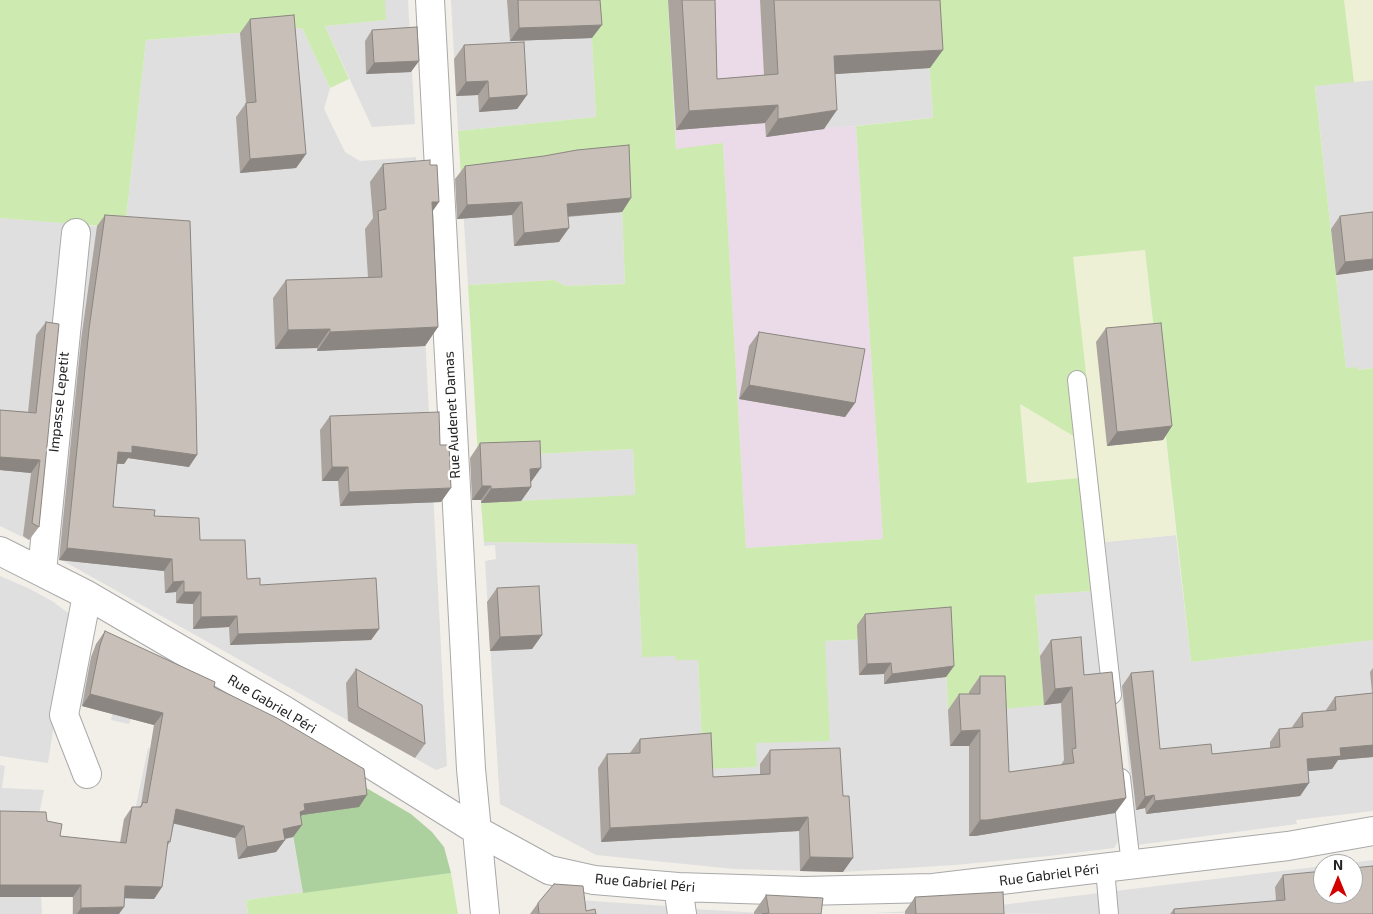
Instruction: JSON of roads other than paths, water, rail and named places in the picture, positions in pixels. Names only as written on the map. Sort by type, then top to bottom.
[{"type":"street","name":"Rue Audenet Damas","points":[[430,0],[471,769],[485,914]]},
{"type":"street","name":"Impasse Lepetit","points":[[42,571],[76,233]]},
{"type":"street","name":"Rue Gabriel Péri","points":[[0,551],[42,571],[87,596],[284,710],[476,830],[549,870],[594,880],[678,887],[803,891],[933,888],[1288,846],[1373,831]]},
{"type":"street","points":[[87,596],[64,715],[88,774]]},
{"type":"street","points":[[678,887],[682,914]]},
{"type":"lane","points":[[1077,380],[1113,708]]},
{"type":"lane","points":[[1109,914],[1118,867],[1119,757]]}]
